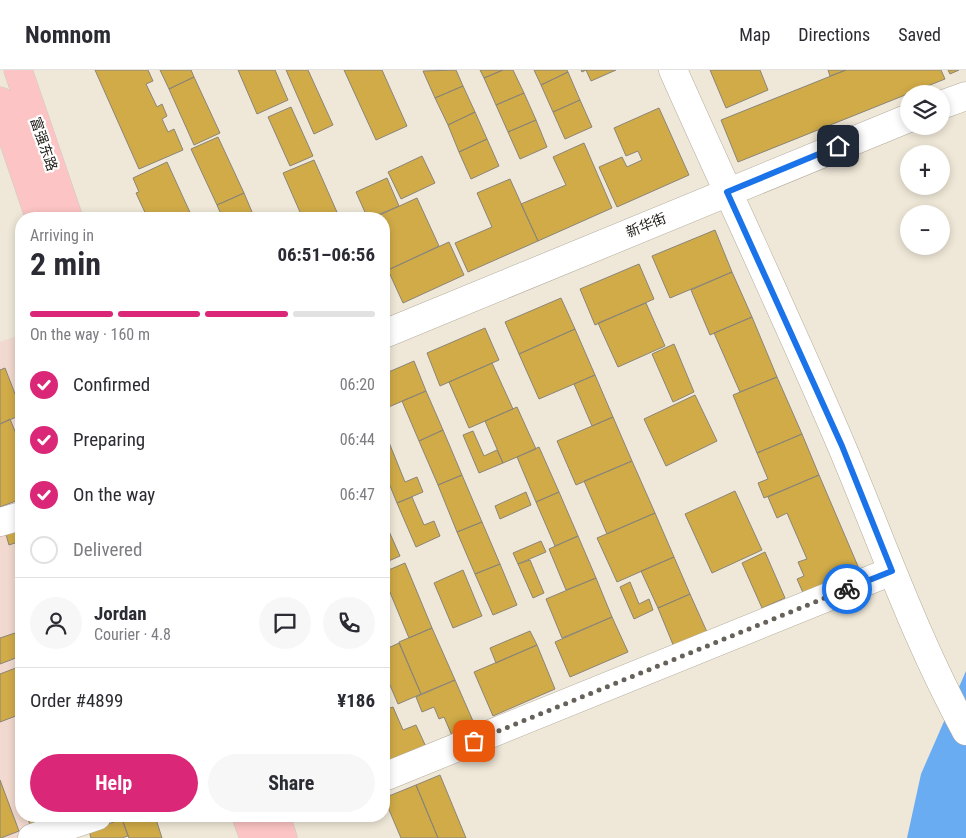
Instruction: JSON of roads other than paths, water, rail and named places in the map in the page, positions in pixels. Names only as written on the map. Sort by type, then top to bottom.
[{"type":"main road","name":"富强东路","points":[[18,70],[68,212]]},
{"type":"main road","name":"富强东路","points":[[0,102],[38,212]]},
{"type":"main road","points":[[248,822],[254,838]]},
{"type":"street","points":[[673,70],[842,446],[892,571],[946,695],[966,731]]},
{"type":"street","points":[[950,102],[966,96]]},
{"type":"street","name":"新华街","points":[[390,332],[900,122]]},
{"type":"street","points":[[0,522],[15,518]]},
{"type":"street","points":[[390,775],[892,571]]},
{"type":"street","points":[[32,838],[79,822]]},
{"type":"water","points":[[966,671],[966,838],[907,838],[921,774]]}]
